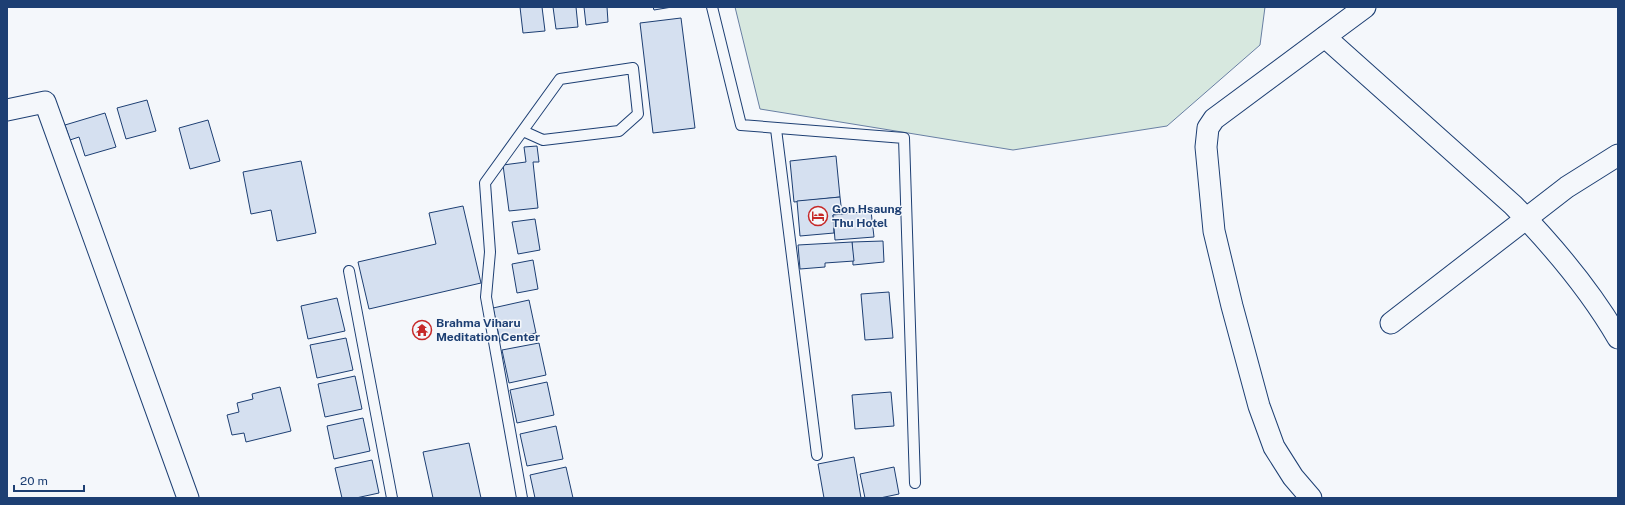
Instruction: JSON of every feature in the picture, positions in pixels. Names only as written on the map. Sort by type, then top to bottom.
[{"type":"street","points":[[1311,498],[1293,477],[1274,447],[1259,406],[1232,306],[1214,231],[1206,147],[1208,128],[1214,119],[1365,7]]},
{"type":"street","points":[[1325,37],[1527,218],[1554,248],[1604,313],[1618,338]]},
{"type":"street","points":[[7,110],[45,102],[188,498]]},
{"type":"street","points":[[1391,323],[1567,187],[1618,155]]},
{"type":"lane","points":[[712,7],[741,125],[776,129],[904,138],[915,484]]},
{"type":"lane","points":[[522,131],[543,140],[619,131],[638,114],[634,68],[560,79],[522,131],[485,183],[490,252],[486,297],[522,498]]},
{"type":"lane","points":[[776,129],[817,455]]},
{"type":"lane","points":[[349,271],[392,498]]},
{"type":"shaded area","points":[[735,7],[1265,7],[1260,45],[1167,126],[1013,150],[760,109]]},
{"type":"building","points":[[520,7],[542,7],[545,31],[523,33]]},
{"type":"building","points":[[553,7],[576,7],[578,27],[556,29]]},
{"type":"building","points":[[584,7],[607,7],[608,22],[586,25]]},
{"type":"building","points":[[653,7],[672,7],[654,10]]},
{"type":"building","points":[[681,18],[695,128],[653,133],[640,23]]},
{"type":"building","points":[[147,100],[156,131],[126,139],[117,108]]},
{"type":"building","points":[[105,113],[116,147],[85,156],[79,137],[70,140],[65,125]]},
{"type":"building","points":[[208,120],[220,161],[190,169],[179,128]]},
{"type":"building","points":[[537,146],[539,162],[533,162],[538,208],[509,211],[503,165],[526,162],[524,147]]},
{"type":"building","points":[[836,156],[840,197],[794,202],[790,161]]},
{"type":"building","points":[[301,161],[316,233],[277,241],[271,210],[251,214],[243,172]]},
{"type":"building","points":[[840,197],[842,214],[833,215],[834,233],[800,236],[797,201]]},
{"type":"building","points":[[463,206],[481,283],[369,309],[358,262],[436,244],[429,213]]},
{"type":"building","points":[[871,211],[874,237],[835,240],[833,215]]},
{"type":"building","points":[[535,219],[540,250],[518,254],[512,222]]},
{"type":"building","points":[[883,241],[884,262],[853,265],[852,242]]},
{"type":"building","points":[[852,242],[854,261],[825,263],[825,267],[800,269],[798,245]]},
{"type":"building","points":[[533,260],[538,289],[517,293],[512,264]]},
{"type":"building","points":[[889,292],[893,338],[865,340],[861,294]]},
{"type":"building","points":[[337,298],[345,331],[308,339],[301,306]]},
{"type":"building","points":[[529,300],[536,333],[500,341],[493,308]]},
{"type":"building","points":[[346,338],[353,370],[317,378],[310,345]]},
{"type":"building","points":[[539,343],[546,375],[509,383],[502,350]]},
{"type":"building","points":[[355,376],[362,409],[325,417],[318,384]]},
{"type":"building","points":[[547,382],[554,415],[517,423],[510,390]]},
{"type":"building","points":[[280,387],[291,431],[246,442],[244,433],[232,435],[227,415],[239,412],[237,403],[253,399],[252,394]]},
{"type":"building","points":[[891,392],[894,426],[855,429],[852,395]]},
{"type":"building","points":[[363,418],[370,451],[334,459],[327,426]]},
{"type":"building","points":[[556,426],[563,459],[527,466],[520,434]]},
{"type":"building","points":[[469,443],[481,498],[433,498],[423,452]]},
{"type":"building","points":[[854,457],[861,498],[824,498],[818,464]]},
{"type":"building","points":[[372,460],[379,493],[356,498],[342,498],[335,468]]},
{"type":"building","points":[[566,467],[573,498],[535,498],[530,475]]},
{"type":"building","points":[[894,467],[899,494],[880,498],[865,498],[860,474]]},
{"type":"place","name":"Gon Hsaung Thu Hotel","points":[[818,216]]},
{"type":"place","name":"Brahma Viharu Meditation Center","points":[[422,330]]}]
